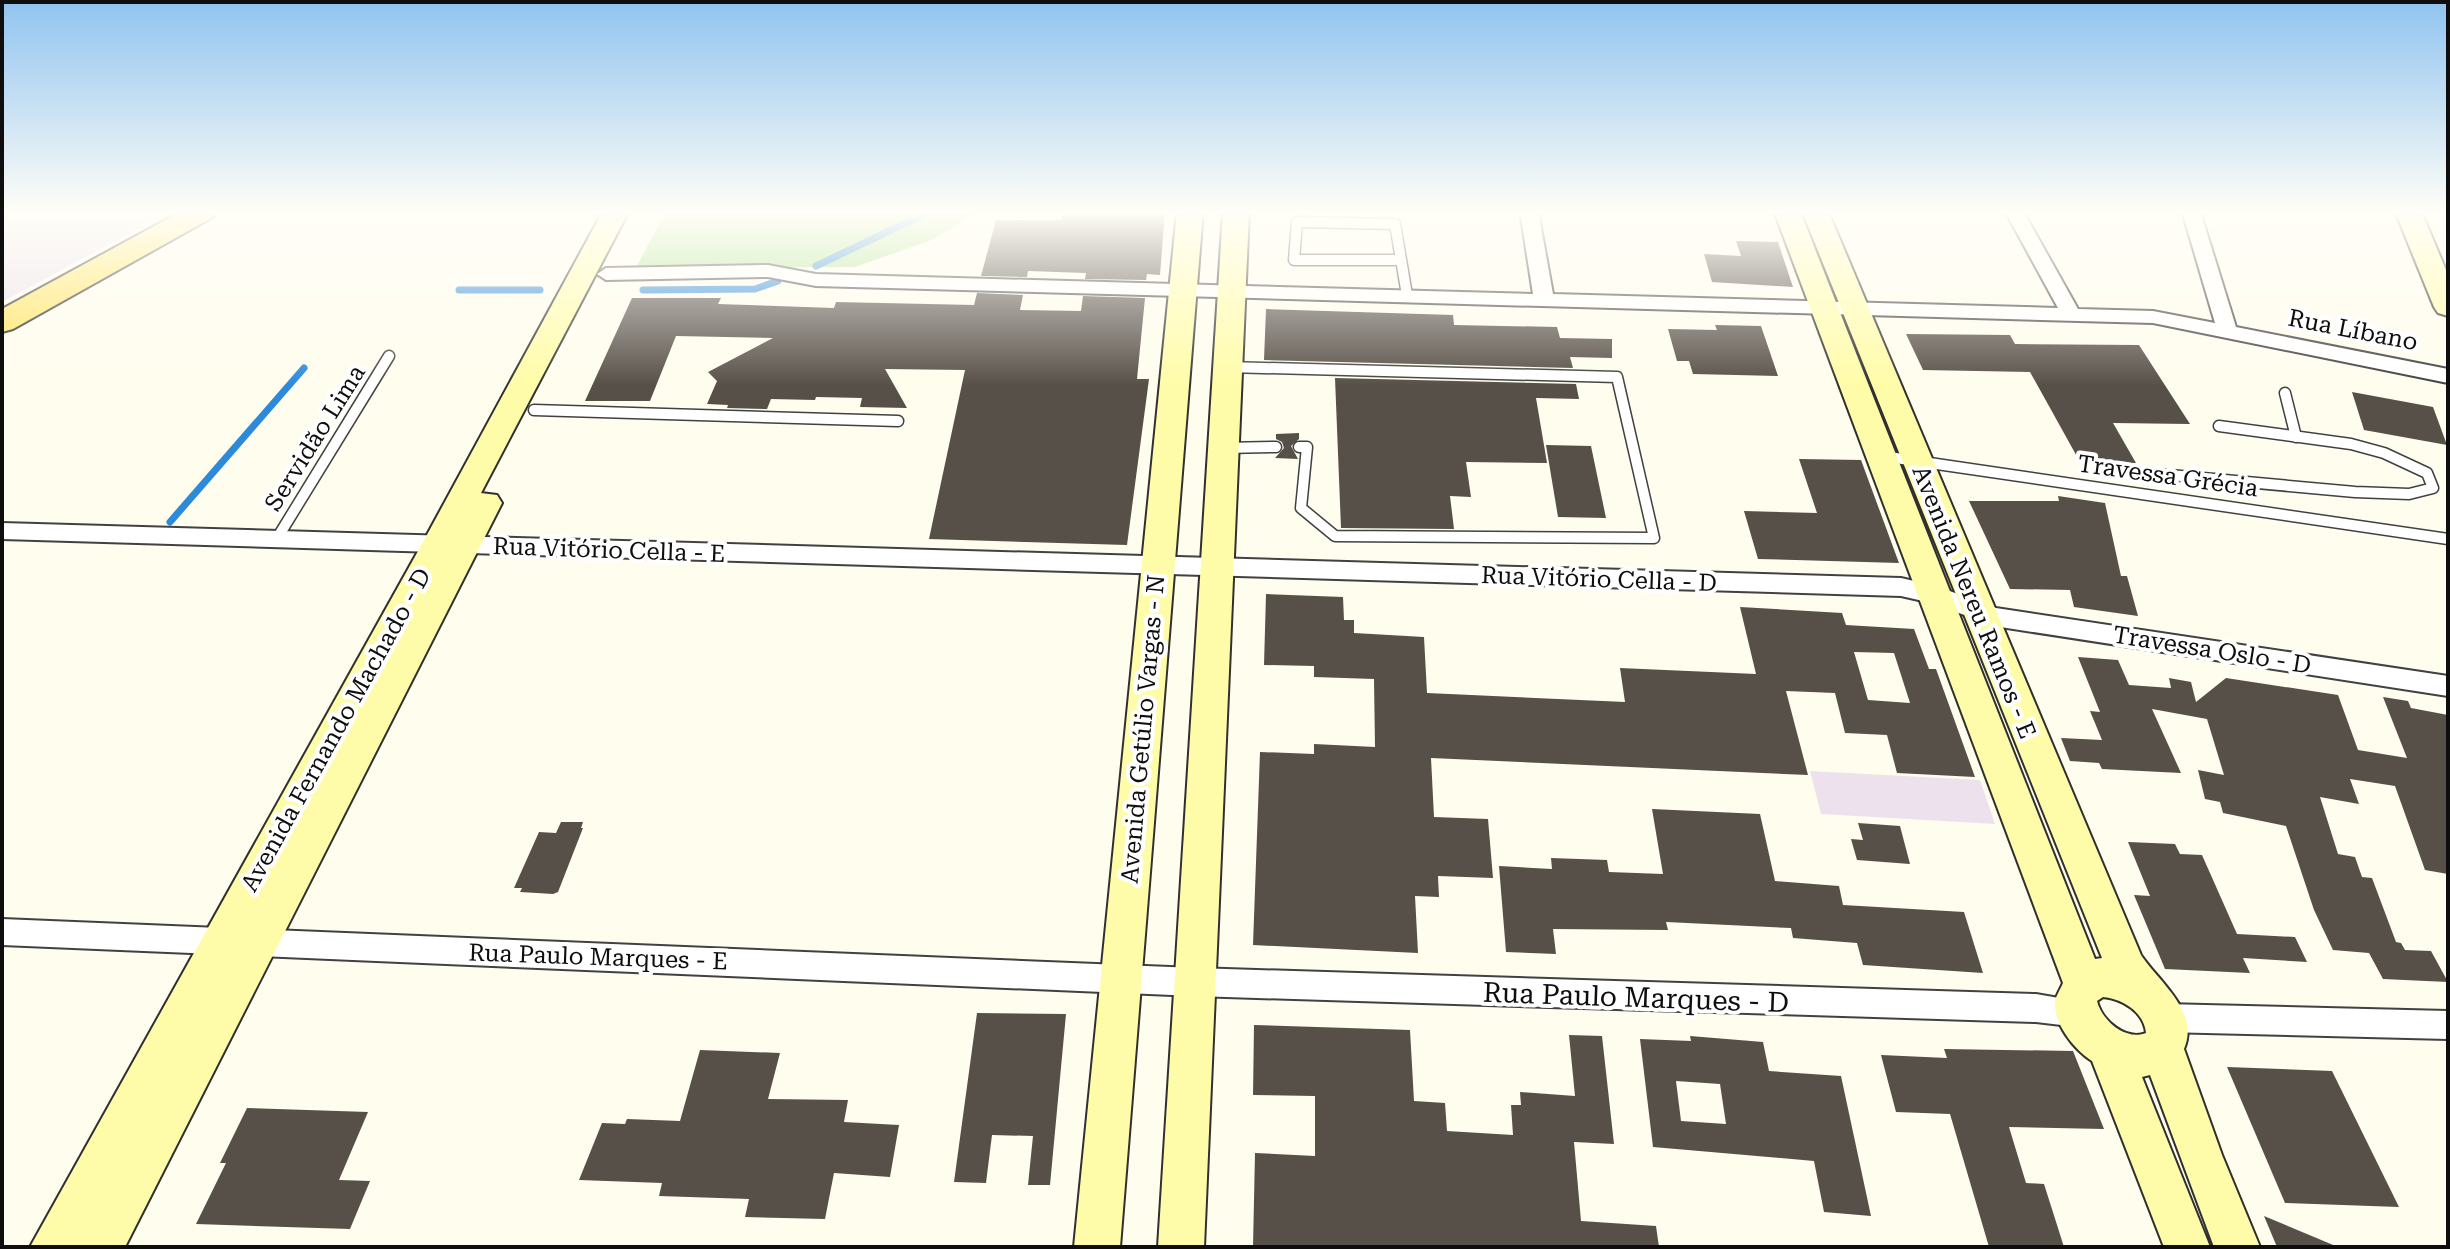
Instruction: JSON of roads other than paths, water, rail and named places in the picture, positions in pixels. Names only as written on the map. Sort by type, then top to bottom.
[{"type":"main road","points":[[2,322],[97,269]]},
{"type":"street","name":"Avenida Fernando Machado - D","points":[[53,1247],[239,942],[451,545],[587,269]]},
{"type":"street","name":"Avenida Fernando Machado - D","points":[[451,545],[534,410],[608,269]]},
{"type":"street","name":"Avenida Getúlio Vargas - N","points":[[1097,1247],[1185,269]]},
{"type":"street","points":[[1181,1247],[1232,269]]},
{"type":"street","points":[[1539,269],[1544,299]]},
{"type":"street","name":"Avenida Nereu Ramos - E","points":[[1819,269],[1916,461],[2126,967],[2155,1018],[2200,1156],[2237,1247]]},
{"type":"street","name":"Avenida Nereu Ramos - E","points":[[1830,269],[1882,456],[1936,595],[2095,1038],[2109,1049]]},
{"type":"street","points":[[2047,269],[2072,315]]},
{"type":"street","points":[[2209,269],[2228,332]]},
{"type":"street","points":[[2432,269],[2448,307]]},
{"type":"street","name":"Rua Líbano","points":[[606,274],[768,271],[816,280],[2153,317],[2448,376]]},
{"type":"street","points":[[1172,413],[1225,413]]},
{"type":"street","name":"Rua Vitório Cella - E","points":[[2,531],[1217,568]]},
{"type":"street","name":"Rua Vitório Cella - D","points":[[1217,568],[1885,586],[1936,595],[1978,611]]},
{"type":"street","name":"Travessa Oslo - D","points":[[1978,611],[1994,617],[2448,686]]},
{"type":"street","name":"Rua Paulo Marques - E","points":[[2,932],[1195,982]]},
{"type":"street","name":"Avenida Fernando Machado - D","points":[[100,1247],[239,942]]},
{"type":"street","points":[[2081,998],[2097,977],[2111,977],[2155,1018],[2448,1025]]},
{"type":"street","name":"Rua Paulo Marques - D","points":[[1195,982],[2036,1008],[2081,998]]},
{"type":"street","points":[[2109,1049],[2139,1057],[2152,1055],[2155,1018]]},
{"type":"street","points":[[2109,1049],[2187,1247]]},
{"type":"lane","points":[[1401,269],[1407,295]]},
{"type":"lane","name":"Servidão Lima","points":[[276,540],[389,356]]},
{"type":"lane","points":[[1227,367],[1617,377],[1654,538],[1335,536],[1301,508],[1307,447],[1299,447]]},
{"type":"lane","points":[[2285,393],[2296,437]]},
{"type":"lane","points":[[534,410],[898,421]]},
{"type":"lane","points":[[2148,473],[2355,492],[2409,494],[2433,488],[2427,473],[2384,453],[2351,444],[2219,426]]},
{"type":"lane","points":[[1223,448],[1276,447]]},
{"type":"lane","name":"Travessa Grécia","points":[[1882,456],[2448,539]]},
{"type":"waterway","points":[[643,290],[755,289],[778,281]]},
{"type":"waterway","points":[[459,290],[540,290]]},
{"type":"waterway","points":[[170,522],[304,368]]}]
